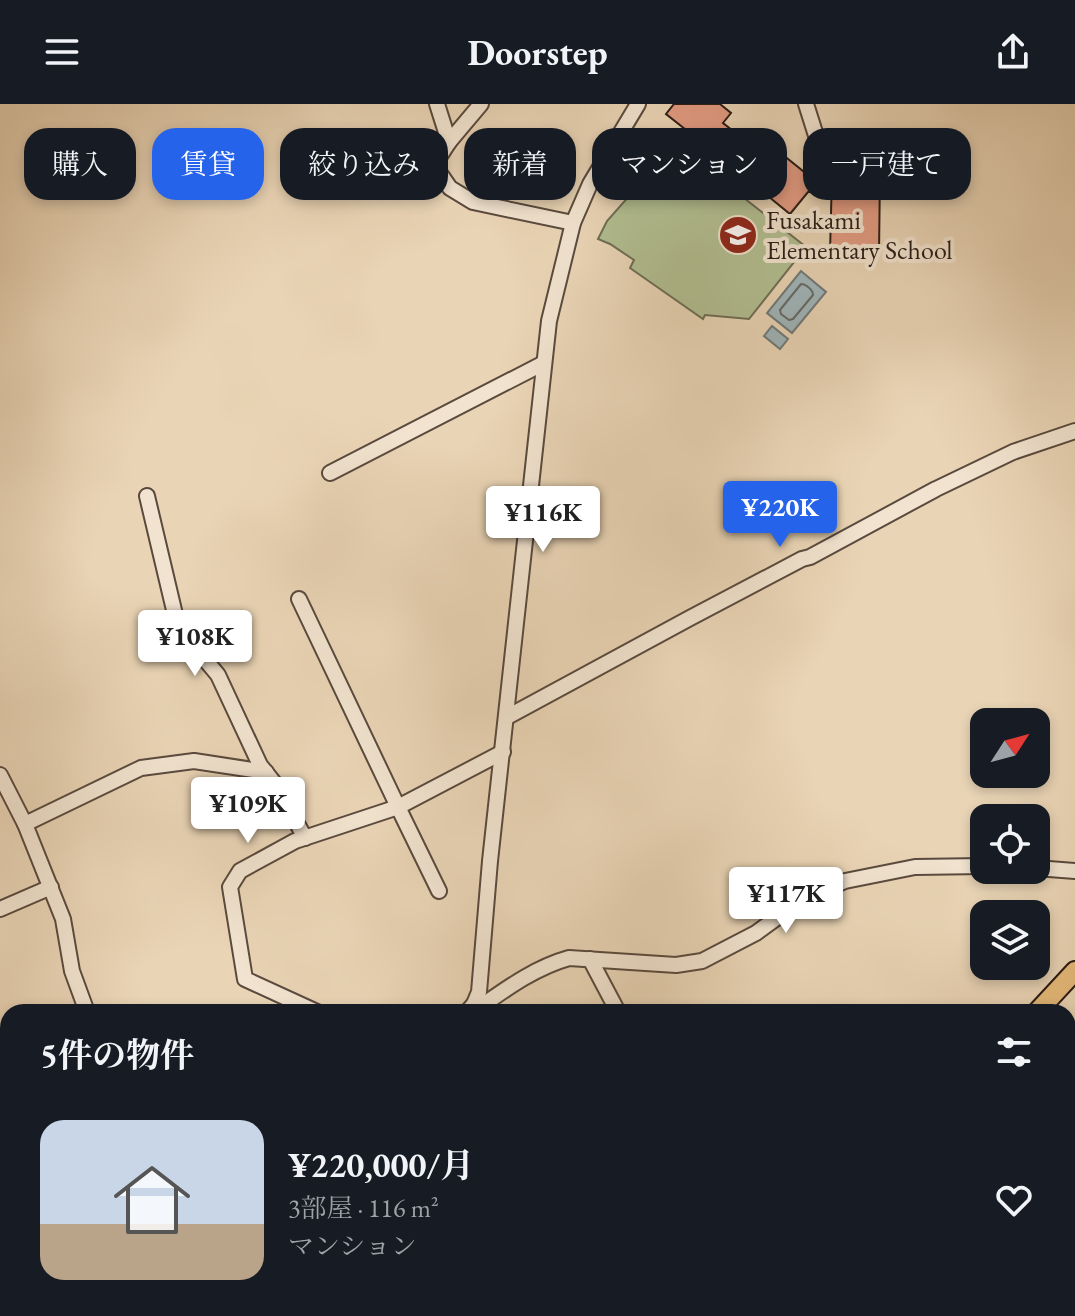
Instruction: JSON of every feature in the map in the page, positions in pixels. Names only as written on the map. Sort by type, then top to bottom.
[{"type":"main road","points":[[1044,1004],[1075,971]]},
{"type":"street","points":[[437,104],[449,142]]},
{"type":"street","points":[[481,104],[434,165],[450,188],[473,202],[573,223]]},
{"type":"street","points":[[472,1004],[479,992],[490,861],[549,321],[573,223],[590,184],[638,104]]},
{"type":"street","points":[[806,104],[814,128]]},
{"type":"street","points":[[330,473],[544,363]]},
{"type":"street","points":[[507,717],[936,489],[1013,452],[1075,431]]},
{"type":"street","points":[[147,496],[178,627],[218,675],[260,765],[276,785],[305,838]]},
{"type":"street","points":[[299,599],[439,891]]},
{"type":"street","points":[[300,1004],[245,979],[230,887],[240,871],[295,841],[398,807],[503,752]]},
{"type":"street","points":[[25,824],[141,768],[194,761],[266,772]]},
{"type":"street","points":[[0,775],[25,824],[63,919],[72,971],[84,1004]]},
{"type":"street","points":[[484,1004],[517,981],[569,958],[676,965],[702,961],[756,933],[804,898],[845,881],[915,867],[970,866]]},
{"type":"street","points":[[1050,869],[1075,871]]},
{"type":"street","points":[[0,909],[51,887]]},
{"type":"street","points":[[590,959],[614,1004]]},
{"type":"green space","points":[[626,200],[746,200],[806,247],[749,319],[705,315],[703,319],[630,268],[634,260],[598,239],[607,221]]},
{"type":"water","points":[[801,271],[826,292],[792,333],[767,313]]},
{"type":"water","points":[[772,326],[788,339],[780,349],[764,336]]},
{"type":"building","points":[[674,104],[720,104],[731,113],[723,123],[729,128],[684,128],[666,114]]},
{"type":"building","points":[[787,158],[803,171],[803,198],[790,214],[773,200],[787,200]]},
{"type":"building","points":[[831,200],[880,200],[879,254],[856,253],[856,256],[830,253]]},
{"type":"place","name":"Fusakami Elementary School","points":[[738,235]]}]
